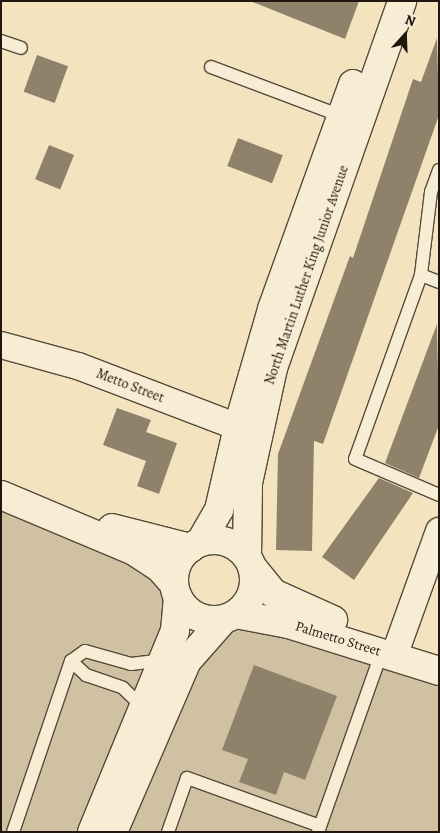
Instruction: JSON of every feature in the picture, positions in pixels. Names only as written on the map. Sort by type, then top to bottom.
[{"type":"street","name":"North Martin Luther King Junior Avenue","points":[[195,544],[219,510],[288,320],[350,119],[383,1]]},
{"type":"street","name":"North Martin Luther King Junior Avenue","points":[[350,119],[402,1]]},
{"type":"street","name":"Metto Street","points":[[1,345],[78,366],[247,430]]},
{"type":"street","name":"North Martin Luther King Junior Avenue","points":[[247,430],[244,516],[250,562]]},
{"type":"street","points":[[1,495],[38,508],[143,556],[197,616],[230,616]]},
{"type":"street","points":[[38,508],[195,544],[226,541],[250,562],[252,594],[187,661],[113,832]]},
{"type":"street","points":[[391,647],[439,531]]},
{"type":"street","points":[[92,832],[175,631],[176,591],[174,570],[195,544]]},
{"type":"street","name":"Palmetto Street","points":[[250,562],[273,593],[288,602],[391,647],[439,671]]},
{"type":"street","name":"Palmetto Street","points":[[230,616],[288,624],[391,647],[439,654]]},
{"type":"lane","points":[[1,41],[21,48]]},
{"type":"lane","points":[[211,68],[350,119]]},
{"type":"lane","points":[[439,170],[431,192],[421,275],[354,458],[439,495]]},
{"type":"lane","points":[[421,275],[439,282]]},
{"type":"lane","points":[[168,832],[187,778],[319,829],[391,647]]},
{"type":"lane","points":[[12,832],[71,661],[85,651],[132,664],[163,660]]},
{"type":"lane","points":[[71,661],[86,676],[123,688],[143,707]]},
{"type":"shaded area","points":[[1,508],[144,571],[162,589],[166,602],[164,629],[80,832],[1,832]]},
{"type":"shaded area","points":[[239,627],[284,636],[439,684],[439,832],[125,832],[202,657],[227,631]]},
{"type":"building","points":[[250,1],[359,1],[345,39]]},
{"type":"building","points":[[437,38],[439,115],[323,444],[314,441],[312,551],[276,550],[278,454],[350,256],[353,258],[413,79],[421,82]]},
{"type":"building","points":[[37,55],[68,66],[55,103],[24,92]]},
{"type":"building","points":[[238,138],[283,155],[272,183],[227,166]]},
{"type":"building","points":[[49,145],[74,155],[60,189],[35,179]]},
{"type":"building","points":[[437,324],[439,425],[419,478],[385,463]]},
{"type":"building","points":[[117,408],[151,420],[146,432],[177,443],[159,494],[137,486],[146,461],[103,445]]},
{"type":"building","points":[[379,478],[413,493],[354,580],[322,557]]},
{"type":"building","points":[[254,665],[337,696],[305,780],[284,772],[276,795],[239,782],[248,759],[222,750]]}]
